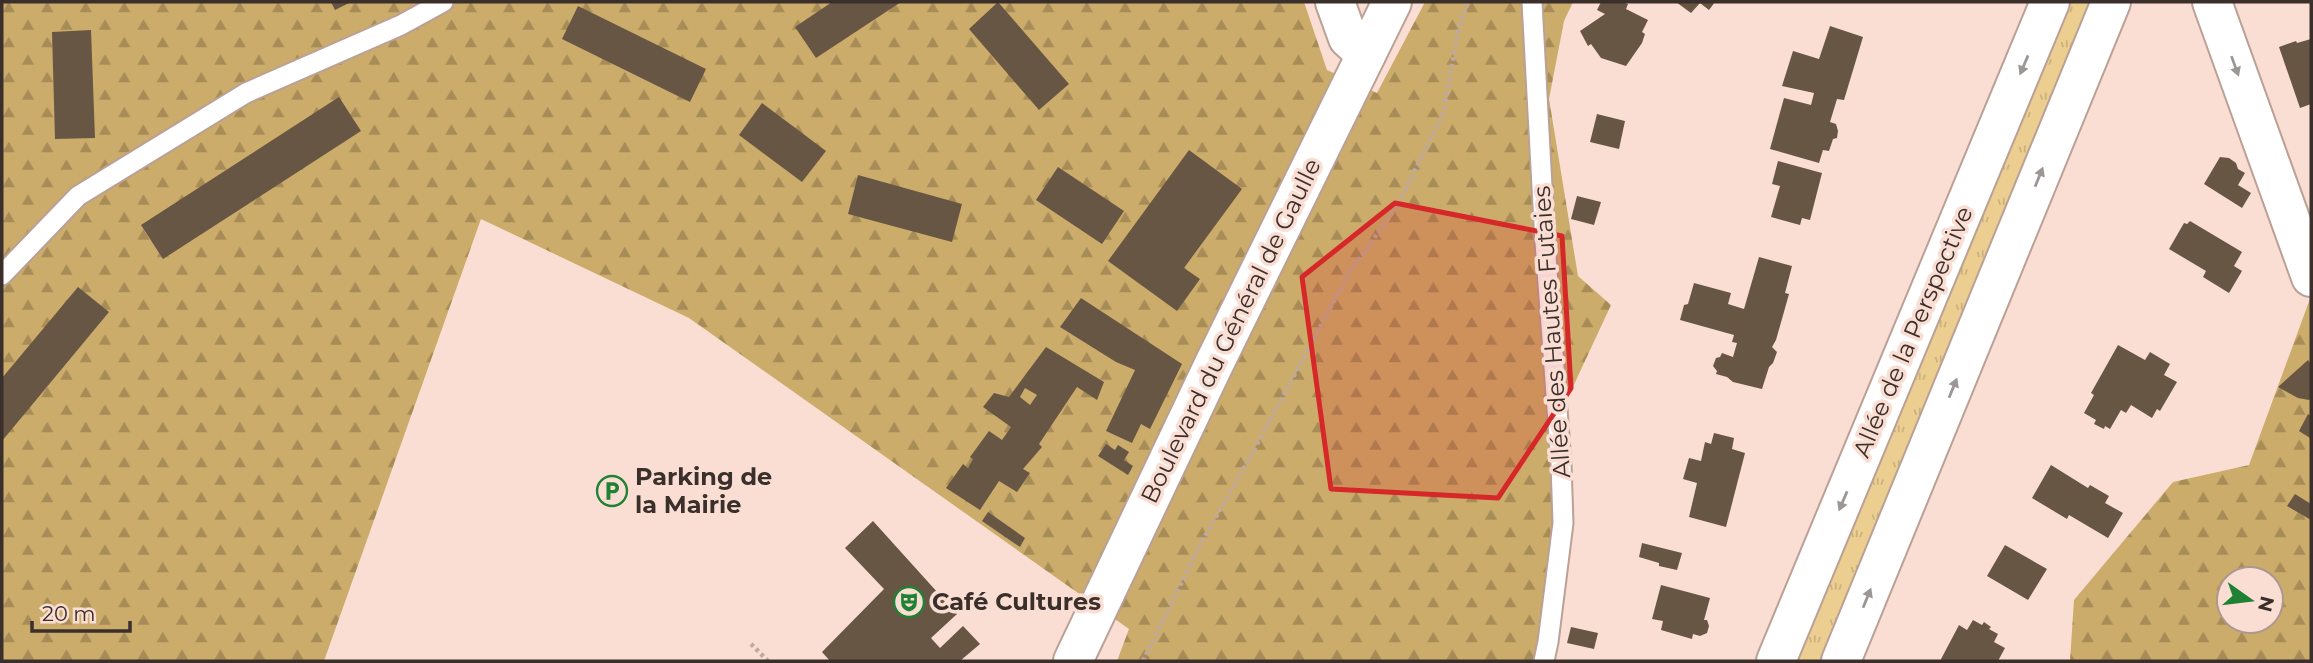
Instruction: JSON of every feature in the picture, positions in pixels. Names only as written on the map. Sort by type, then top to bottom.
[{"type":"street","points":[[1335,2],[1348,38],[1366,55]]},
{"type":"street","name":"Boulevard du Général de Gaulle","points":[[1073,661],[1214,364],[1392,2]]},
{"type":"street","name":"Allée de la Perspective","points":[[1776,661],[2050,2]]},
{"type":"street","points":[[1841,661],[2111,2]]},
{"type":"street","points":[[2212,2],[2311,277]]},
{"type":"lane","points":[[2,275],[78,196],[246,93],[401,25],[443,2]]},
{"type":"lane","name":"Allée des Hautes Futaies","points":[[1532,2],[1563,523],[1544,661]]},
{"type":"path","points":[[1143,661],[1201,543],[1343,284],[1396,206],[1443,114],[1459,27],[1468,2]]},
{"type":"path","points":[[751,644],[768,661]]},
{"type":"highlighted area","points":[[1395,203],[1562,236],[1571,388],[1498,498],[1331,489],[1302,277]]},
{"type":"green space","points":[[2,2],[1304,2],[1327,70],[1377,93],[1425,2],[1573,2],[1564,21],[1549,99],[1578,276],[1611,305],[1558,419],[1561,464],[1544,661],[1117,661],[1129,629],[689,318],[481,219],[324,661],[2,661]]},
{"type":"green space","points":[[2059,2],[2101,2],[1831,661],[1785,661]]},
{"type":"green space","points":[[2311,296],[2311,661],[2070,661],[2074,600],[2173,482],[2249,465]]},
{"type":"building","points":[[331,2],[351,2],[335,10]]},
{"type":"building","points":[[832,2],[901,2],[816,58],[795,27]]},
{"type":"building","points":[[998,2],[1069,84],[1039,110],[969,29]]},
{"type":"building","points":[[1601,2],[1623,2],[1628,4],[1626,9],[1648,20],[1642,32],[1645,34],[1642,43],[1626,66],[1601,58],[1591,44],[1588,46],[1580,31],[1605,14],[1597,10]]},
{"type":"building","points":[[1676,2],[1715,2],[1709,10],[1700,3],[1691,13]]},
{"type":"building","points":[[578,6],[706,69],[690,102],[562,39]]},
{"type":"building","points":[[1830,26],[1863,37],[1844,100],[1837,99],[1830,122],[1836,124],[1837,138],[1833,139],[1829,151],[1823,150],[1819,163],[1770,149],[1784,98],[1811,105],[1814,93],[1782,86],[1793,51],[1819,59]]},
{"type":"building","points":[[91,30],[95,138],[55,139],[52,32]]},
{"type":"building","points":[[2311,39],[2311,104],[2300,108],[2279,47]]},
{"type":"building","points":[[339,97],[361,131],[163,259],[141,225]]},
{"type":"building","points":[[762,103],[826,151],[802,182],[739,135]]},
{"type":"building","points":[[1597,114],[1625,121],[1619,149],[1590,142]]},
{"type":"building","points":[[1189,150],[1242,189],[1184,268],[1200,279],[1177,311],[1108,261]]},
{"type":"building","points":[[2220,157],[2229,158],[2245,173],[2238,185],[2251,193],[2242,208],[2204,184]]},
{"type":"building","points":[[1778,161],[1822,173],[1810,220],[1802,218],[1800,225],[1771,217],[1780,186],[1772,184]]},
{"type":"building","points":[[1058,167],[1124,211],[1102,244],[1036,200]]},
{"type":"building","points":[[858,175],[962,204],[952,242],[848,214]]},
{"type":"building","points":[[1577,196],[1601,202],[1594,225],[1571,219]]},
{"type":"building","points":[[2190,221],[2242,252],[2234,266],[2242,271],[2229,293],[2203,277],[2206,271],[2169,249],[2184,223]]},
{"type":"building","points":[[1759,257],[1792,266],[1785,293],[1789,294],[1772,347],[1777,352],[1762,389],[1733,382],[1716,374],[1713,366],[1716,358],[1722,353],[1733,357],[1737,343],[1732,342],[1734,335],[1680,320],[1694,283],[1731,293],[1728,304],[1744,309]]},
{"type":"building","points":[[78,287],[109,312],[2,441],[2,378]]},
{"type":"building","points":[[1081,298],[1182,364],[1150,429],[1141,424],[1132,443],[1106,431],[1135,370],[1116,362],[1060,327]]},
{"type":"building","points":[[2118,345],[2145,360],[2150,352],[2170,364],[2164,375],[2177,382],[2160,411],[2157,409],[2152,418],[2131,405],[2126,413],[2121,410],[2110,429],[2105,426],[2104,429],[2094,424],[2096,420],[2084,413],[2094,395],[2091,393]]},
{"type":"building","points":[[1046,347],[1104,382],[1097,400],[1077,387],[1039,444],[1042,447],[1023,469],[1030,473],[1017,492],[999,481],[980,510],[946,488],[963,464],[968,468],[973,459],[970,457],[989,431],[1002,440],[1011,427],[983,407],[994,393],[1009,397]],"holes":[[[1025,388],[1037,395],[1030,405],[1020,397]]]},
{"type":"building","points":[[2308,360],[2311,364],[2309,400],[2298,398],[2278,387]]},
{"type":"building","points":[[2308,414],[2311,416],[2310,438],[2299,431]]},
{"type":"building","points":[[1714,433],[1734,438],[1732,449],[1745,453],[1726,527],[1689,517],[1697,483],[1683,479],[1689,458],[1701,461],[1705,442],[1711,444]]},
{"type":"building","points":[[1106,444],[1115,450],[1118,445],[1129,452],[1124,460],[1133,466],[1128,475],[1098,456]]},
{"type":"building","points":[[2051,465],[2088,488],[2090,485],[2109,496],[2105,503],[2123,513],[2108,538],[2069,515],[2067,519],[2032,498]]},
{"type":"building","points":[[2295,494],[2311,504],[2311,520],[2287,506]]},
{"type":"building","points":[[988,512],[1025,538],[1020,547],[982,521]]},
{"type":"building","name":"Café Cultures","points":[[873,521],[957,614],[931,638],[940,648],[963,626],[980,644],[960,661],[830,661],[822,652],[884,589],[845,548]]},
{"type":"building","points":[[1642,543],[1682,553],[1677,570],[1639,557]]},
{"type":"building","points":[[2005,545],[2047,569],[2028,600],[1987,576]]},
{"type":"building","points":[[1661,585],[1710,598],[1704,620],[1707,620],[1709,626],[1707,633],[1700,636],[1693,634],[1692,639],[1661,630],[1663,621],[1652,619]]},
{"type":"building","points":[[1973,620],[1982,625],[1984,622],[1998,634],[1994,642],[2005,648],[1998,661],[1940,661],[1959,625],[1967,630]]},
{"type":"building","points":[[1571,627],[1598,633],[1594,649],[1567,643]]},
{"type":"place","name":"Parking de la Mairie","points":[[612,491]]},
{"type":"place","name":"Café Cultures","points":[[909,602]]}]
